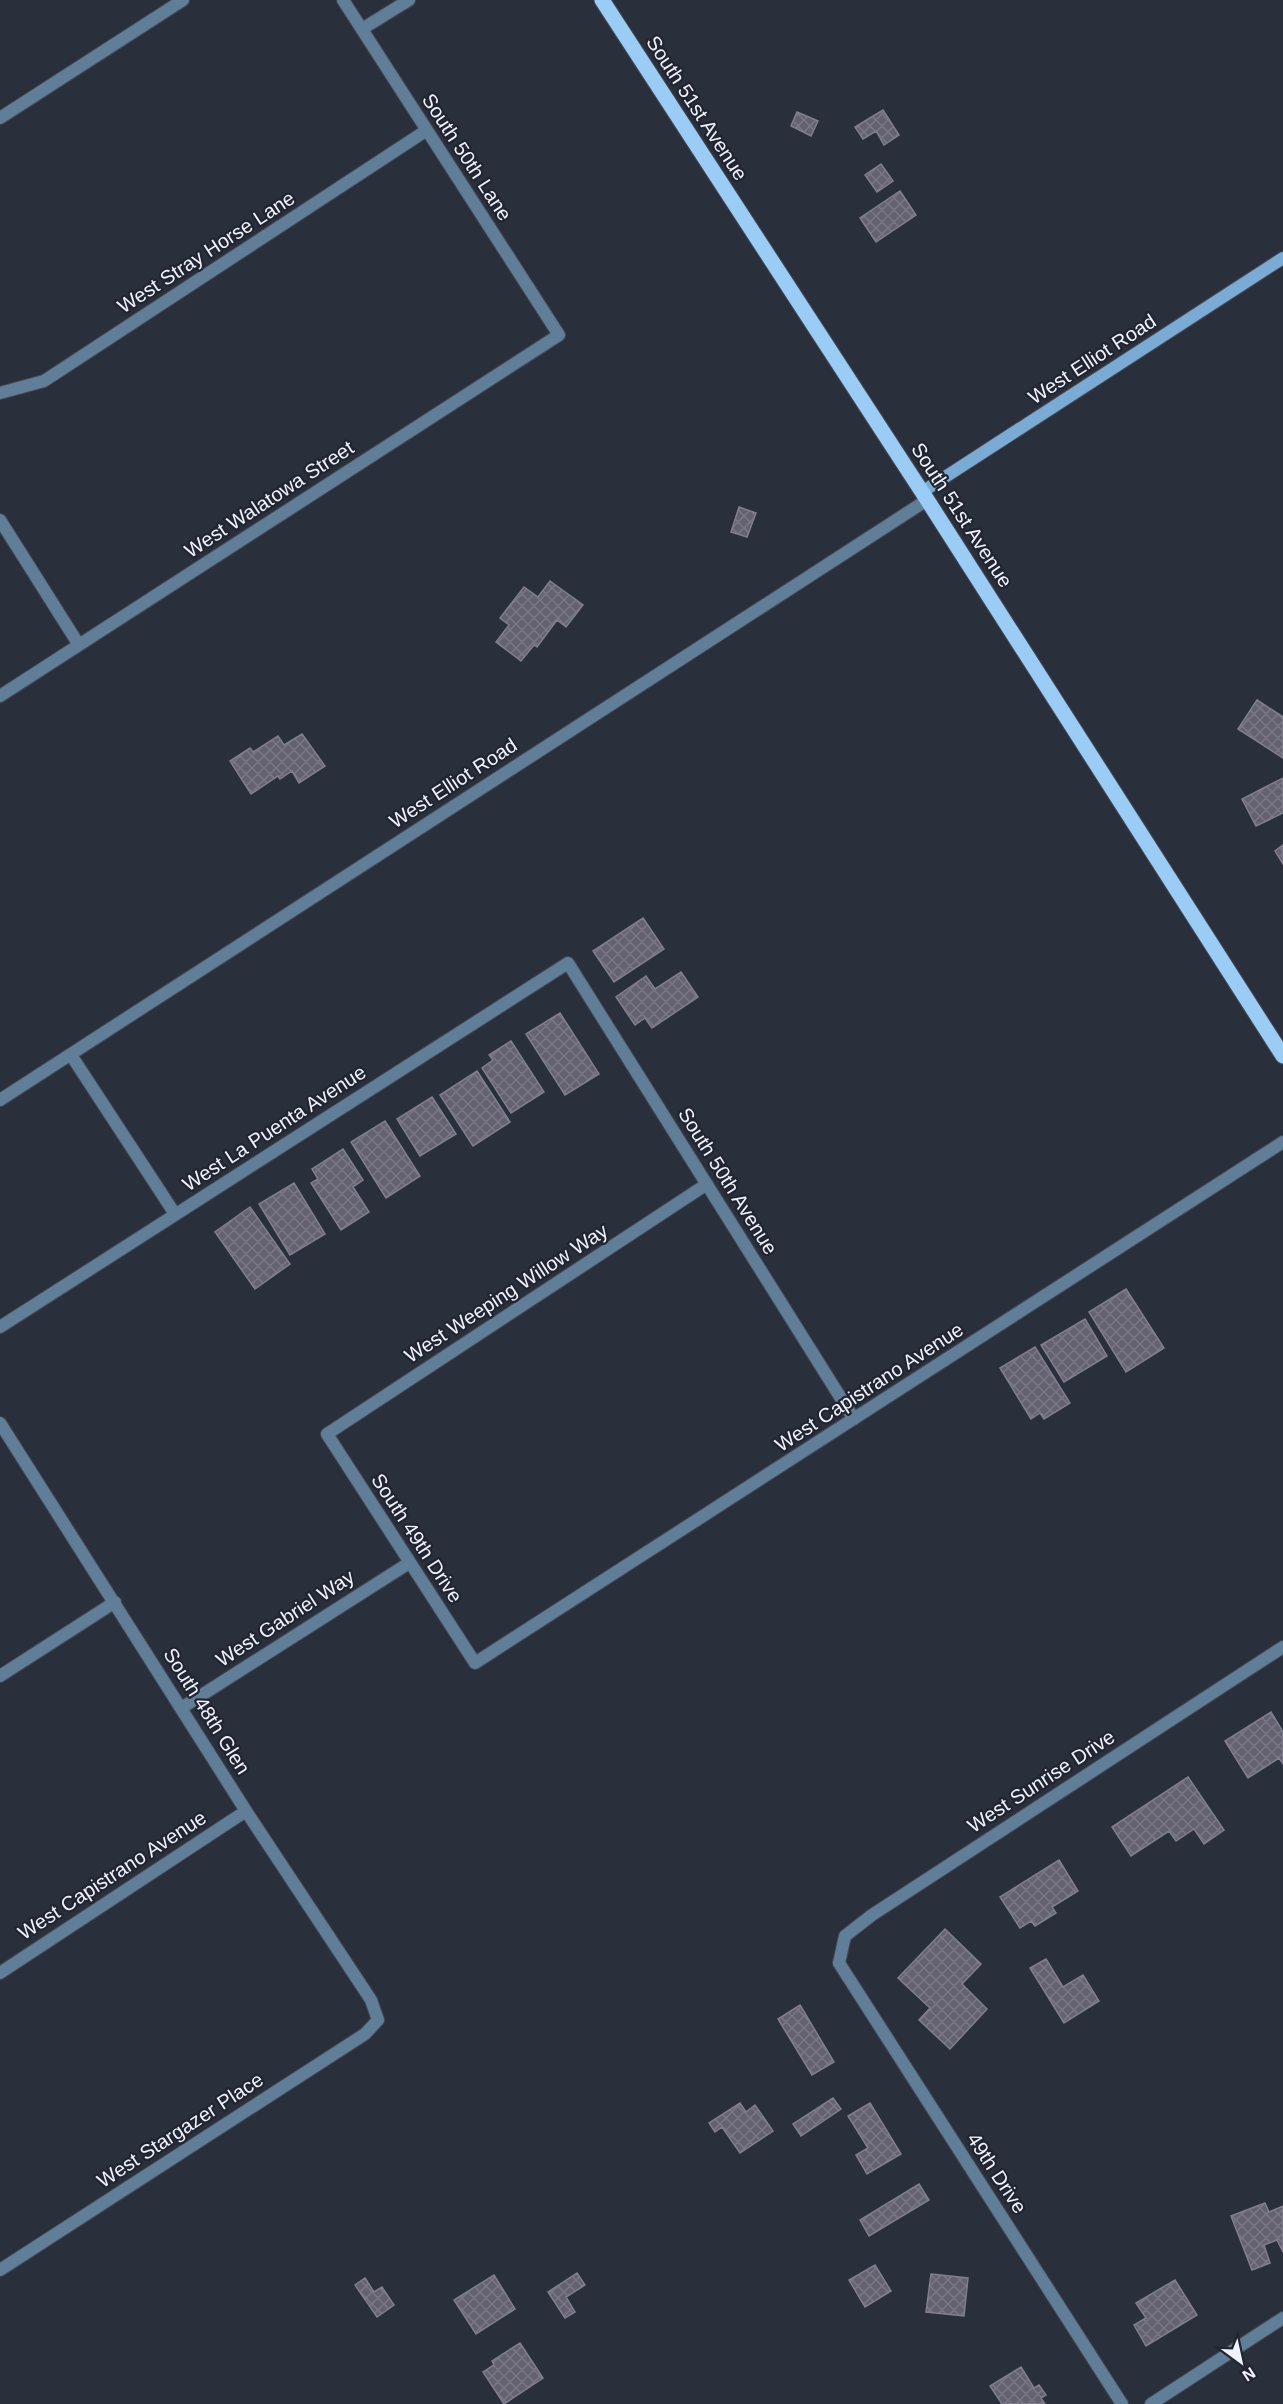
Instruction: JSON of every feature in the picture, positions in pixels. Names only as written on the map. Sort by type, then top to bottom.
[{"type":"main road","name":"South 51st Avenue","points":[[602,0],[925,496],[1283,1056]]},
{"type":"main road","name":"West Elliot Road","points":[[925,496],[1283,258]]},
{"type":"street","points":[[0,118],[183,0]]},
{"type":"street","name":"South 50th Lane","points":[[343,0],[559,335]]},
{"type":"street","points":[[362,29],[409,0]]},
{"type":"street","name":"West Stray Horse Lane","points":[[0,393],[44,381],[427,130]]},
{"type":"street","name":"West Walatowa Street","points":[[0,696],[559,335]]},
{"type":"street","name":"West Elliot Road","points":[[0,1100],[925,496]]},
{"type":"street","points":[[0,520],[79,645]]},
{"type":"street","name":"South 50th Avenue","points":[[568,963],[854,1419]]},
{"type":"street","name":"West La Puenta Avenue","points":[[0,1327],[568,963]]},
{"type":"street","points":[[71,1055],[176,1214]]},
{"type":"street","name":"West Capistrano Avenue","points":[[475,1663],[1283,1142]]},
{"type":"street","name":"West Weeping Willow Way","points":[[327,1434],[707,1184]]},
{"type":"street","name":"South 48th Glen","points":[[0,1423],[183,1707],[246,1811],[371,2000],[378,2020]]},
{"type":"street","name":"South 49th Drive","points":[[327,1434],[475,1663]]},
{"type":"street","name":"West Gabriel Way","points":[[183,1707],[409,1563]]},
{"type":"street","points":[[0,1676],[116,1602]]},
{"type":"street","name":"West Sunrise Drive","points":[[839,1962],[845,1936],[872,1915],[1283,1647]]},
{"type":"street","name":"West Capistrano Avenue","points":[[0,1973],[246,1811]]},
{"type":"street","name":"49th Drive","points":[[839,1962],[1122,2404]]},
{"type":"street","name":"West Stargazer Place","points":[[0,2270],[365,2034],[378,2020]]},
{"type":"street","points":[[1151,2404],[1283,2318]]},
{"type":"building","points":[[883,110],[899,135],[884,145],[876,131],[863,139],[855,127]]},
{"type":"building","points":[[797,112],[818,121],[811,136],[791,126]]},
{"type":"building","points":[[881,164],[893,181],[877,192],[865,175]]},
{"type":"building","points":[[900,191],[916,215],[876,242],[860,218]]},
{"type":"building","points":[[739,507],[756,513],[747,537],[731,532]]},
{"type":"building","points":[[550,581],[583,605],[566,627],[557,620],[537,647],[534,645],[521,661],[496,642],[509,625],[500,618],[524,587],[538,597]]},
{"type":"building","points":[[1257,700],[1283,717],[1283,758],[1238,729]]},
{"type":"building","points":[[302,734],[325,766],[299,783],[292,771],[280,779],[278,776],[251,794],[230,761],[250,748],[253,752],[278,736],[284,745]]},
{"type":"building","points":[[1283,778],[1283,813],[1256,826],[1242,799]]},
{"type":"building","points":[[1283,845],[1283,864],[1275,851]]},
{"type":"building","points":[[643,918],[664,949],[614,982],[593,951]]},
{"type":"building","points":[[681,972],[698,997],[652,1028],[645,1018],[635,1025],[616,997],[646,976],[655,989]]},
{"type":"building","points":[[560,1013],[599,1074],[565,1095],[526,1034]]},
{"type":"building","points":[[511,1041],[544,1092],[511,1113],[482,1068],[493,1060],[489,1055]]},
{"type":"building","points":[[477,1071],[510,1122],[473,1146],[440,1095]]},
{"type":"building","points":[[432,1097],[456,1134],[420,1156],[397,1119]]},
{"type":"building","points":[[385,1121],[420,1176],[386,1198],[351,1142]]},
{"type":"building","points":[[343,1149],[363,1180],[353,1187],[369,1212],[341,1230],[311,1183],[318,1179],[312,1169]]},
{"type":"building","points":[[294,1183],[325,1234],[290,1255],[259,1204]]},
{"type":"building","points":[[250,1207],[290,1264],[255,1289],[215,1232]]},
{"type":"building","points":[[1126,1289],[1164,1348],[1126,1372],[1089,1312]]},
{"type":"building","points":[[1085,1319],[1107,1356],[1064,1382],[1041,1345]]},
{"type":"building","points":[[1035,1347],[1070,1403],[1044,1419],[1040,1413],[1031,1419],[1000,1368]]},
{"type":"building","points":[[1271,1712],[1283,1732],[1283,1764],[1279,1758],[1248,1778],[1225,1741]]},
{"type":"building","points":[[1188,1777],[1224,1830],[1204,1844],[1194,1829],[1176,1841],[1169,1831],[1131,1856],[1112,1827]]},
{"type":"building","points":[[1059,1860],[1078,1891],[1052,1907],[1056,1913],[1035,1926],[1031,1921],[1020,1928],[1000,1897]]},
{"type":"building","points":[[945,1929],[981,1964],[962,1984],[987,2009],[950,2049],[919,2020],[930,2008],[898,1978]]},
{"type":"building","points":[[1046,1959],[1063,1987],[1083,1975],[1099,2001],[1064,2023],[1030,1968]]},
{"type":"building","points":[[800,2005],[834,2062],[812,2075],[778,2019]]},
{"type":"building","points":[[833,2098],[841,2109],[801,2136],[793,2124]]},
{"type":"building","points":[[740,2103],[746,2112],[755,2105],[773,2131],[740,2153],[722,2127],[715,2132],[709,2123]]},
{"type":"building","points":[[870,2103],[901,2154],[867,2174],[856,2155],[868,2148],[848,2116]]},
{"type":"building","points":[[919,2184],[929,2200],[869,2236],[860,2220]]},
{"type":"building","points":[[1265,2203],[1269,2212],[1283,2206],[1283,2252],[1277,2240],[1264,2245],[1270,2263],[1252,2270],[1231,2216]]},
{"type":"building","points":[[875,2265],[891,2291],[865,2307],[849,2280]]},
{"type":"building","points":[[577,2273],[585,2285],[566,2297],[575,2312],[565,2318],[548,2292]]},
{"type":"building","points":[[931,2274],[968,2278],[964,2316],[926,2312]]},
{"type":"building","points":[[494,2275],[515,2309],[476,2334],[454,2300]]},
{"type":"building","points":[[365,2278],[374,2292],[382,2287],[394,2305],[377,2317],[355,2285]]},
{"type":"building","points":[[1175,2280],[1197,2315],[1146,2346],[1134,2325],[1146,2318],[1136,2303]]},
{"type":"building","points":[[520,2343],[543,2378],[504,2404],[483,2372],[494,2365],[492,2361]]},
{"type":"building","points":[[1021,2367],[1034,2388],[1039,2385],[1046,2395],[1041,2398],[1045,2404],[1002,2404],[990,2386]]}]
